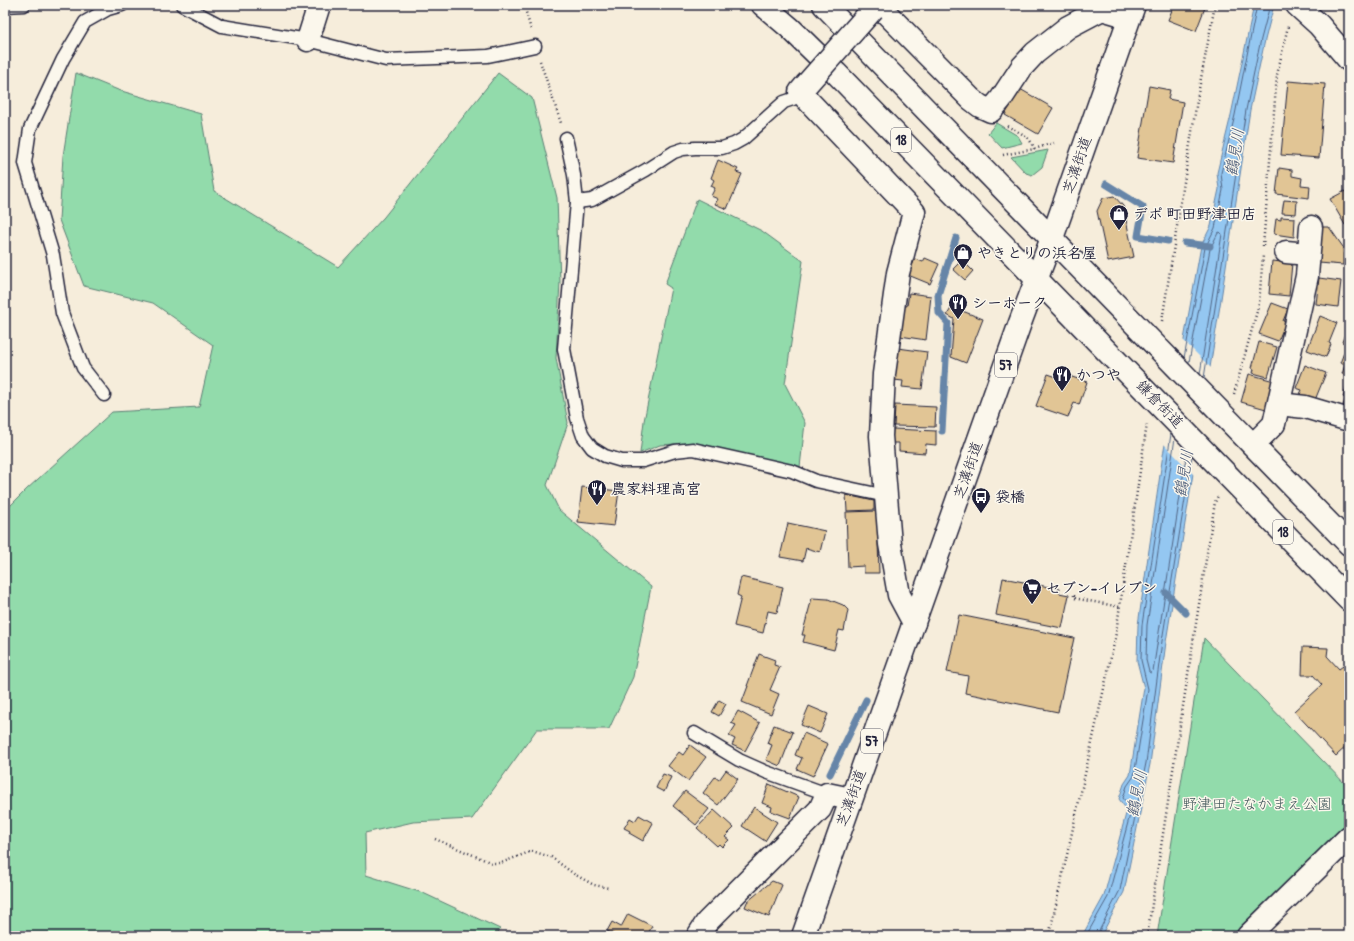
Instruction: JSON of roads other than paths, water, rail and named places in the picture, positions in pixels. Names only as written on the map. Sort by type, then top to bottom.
[{"type":"main road","points":[[308,40],[319,5]]},
{"type":"main road","name":"18","points":[[763,5],[790,28],[822,59],[1036,279]]},
{"type":"main road","points":[[824,5],[1349,544]]},
{"type":"main road","points":[[914,623],[899,596],[890,544],[881,436],[884,374],[898,274],[914,212],[803,88],[876,6],[971,99],[980,106],[991,111],[1001,100],[1022,67],[1035,53],[1068,27],[1102,9],[1132,11]]},
{"type":"main road","name":"芝溝街道","points":[[803,936],[1132,11]]},
{"type":"main road","points":[[1294,14],[1319,25],[1349,60]]},
{"type":"main road","points":[[1253,445],[1274,424],[1307,276],[1311,227]]},
{"type":"main road","points":[[1286,252],[1308,254]]},
{"type":"main road","name":"鎌倉街道","points":[[1036,279],[1349,600]]},
{"type":"main road","points":[[1279,404],[1304,407],[1349,420]]},
{"type":"main road","points":[[698,936],[708,922],[820,809],[828,794],[851,799]]},
{"type":"main road","points":[[1248,936],[1349,837]]},
{"type":"lane","points":[[5,6],[24,5]]},
{"type":"lane","points":[[104,395],[83,368],[62,313],[53,255],[42,214],[25,163],[30,128],[63,59],[84,22],[108,9],[122,5]]},
{"type":"lane","points":[[182,5],[222,26],[308,40],[386,60],[488,56],[535,46]]},
{"type":"lane","points":[[577,202],[592,200],[646,170],[674,152],[683,149],[695,148],[722,148],[734,144],[743,139],[784,102],[793,99],[803,88]]},
{"type":"lane","points":[[566,138],[574,175],[577,202],[564,349],[577,418],[583,436],[592,448],[605,456],[622,461],[644,461],[675,451],[692,449],[792,471],[816,481],[886,496]]},
{"type":"lane","points":[[694,733],[738,760],[766,772],[828,794]]},
{"type":"water","name":"鶴見川","points":[[1254,5],[1274,5],[1250,110],[1166,642],[1150,764],[1124,892],[1101,936],[1082,936],[1104,896],[1127,810],[1119,799],[1124,784],[1130,775],[1144,688],[1137,661],[1138,625],[1162,461],[1201,246],[1211,226],[1219,189],[1217,173]]},
{"type":"waterway","points":[[1106,184],[1143,207],[1138,236],[1168,241]]},
{"type":"waterway","points":[[942,431],[948,323],[939,313],[938,295],[956,238]]},
{"type":"waterway","points":[[1185,243],[1210,246]]},
{"type":"waterway","points":[[1166,593],[1186,613]]},
{"type":"waterway","points":[[830,774],[866,700]]},
{"type":"place","name":"デポ 町田野津田店","points":[[1119,231]]},
{"type":"place","name":"やきとりの浜名屋","points":[[963,270]]},
{"type":"place","name":"シーホーク","points":[[958,320]]},
{"type":"place","name":"かつや","points":[[1062,392]]},
{"type":"place","name":"農家料理高宮","points":[[597,506]]},
{"type":"place","name":"袋橋","points":[[981,514]]},
{"type":"place","name":"セブン-イレブン","points":[[1032,605]]},
{"type":"park label","name":"野津田たなかまえ公園","points":[[1257,804]]}]
